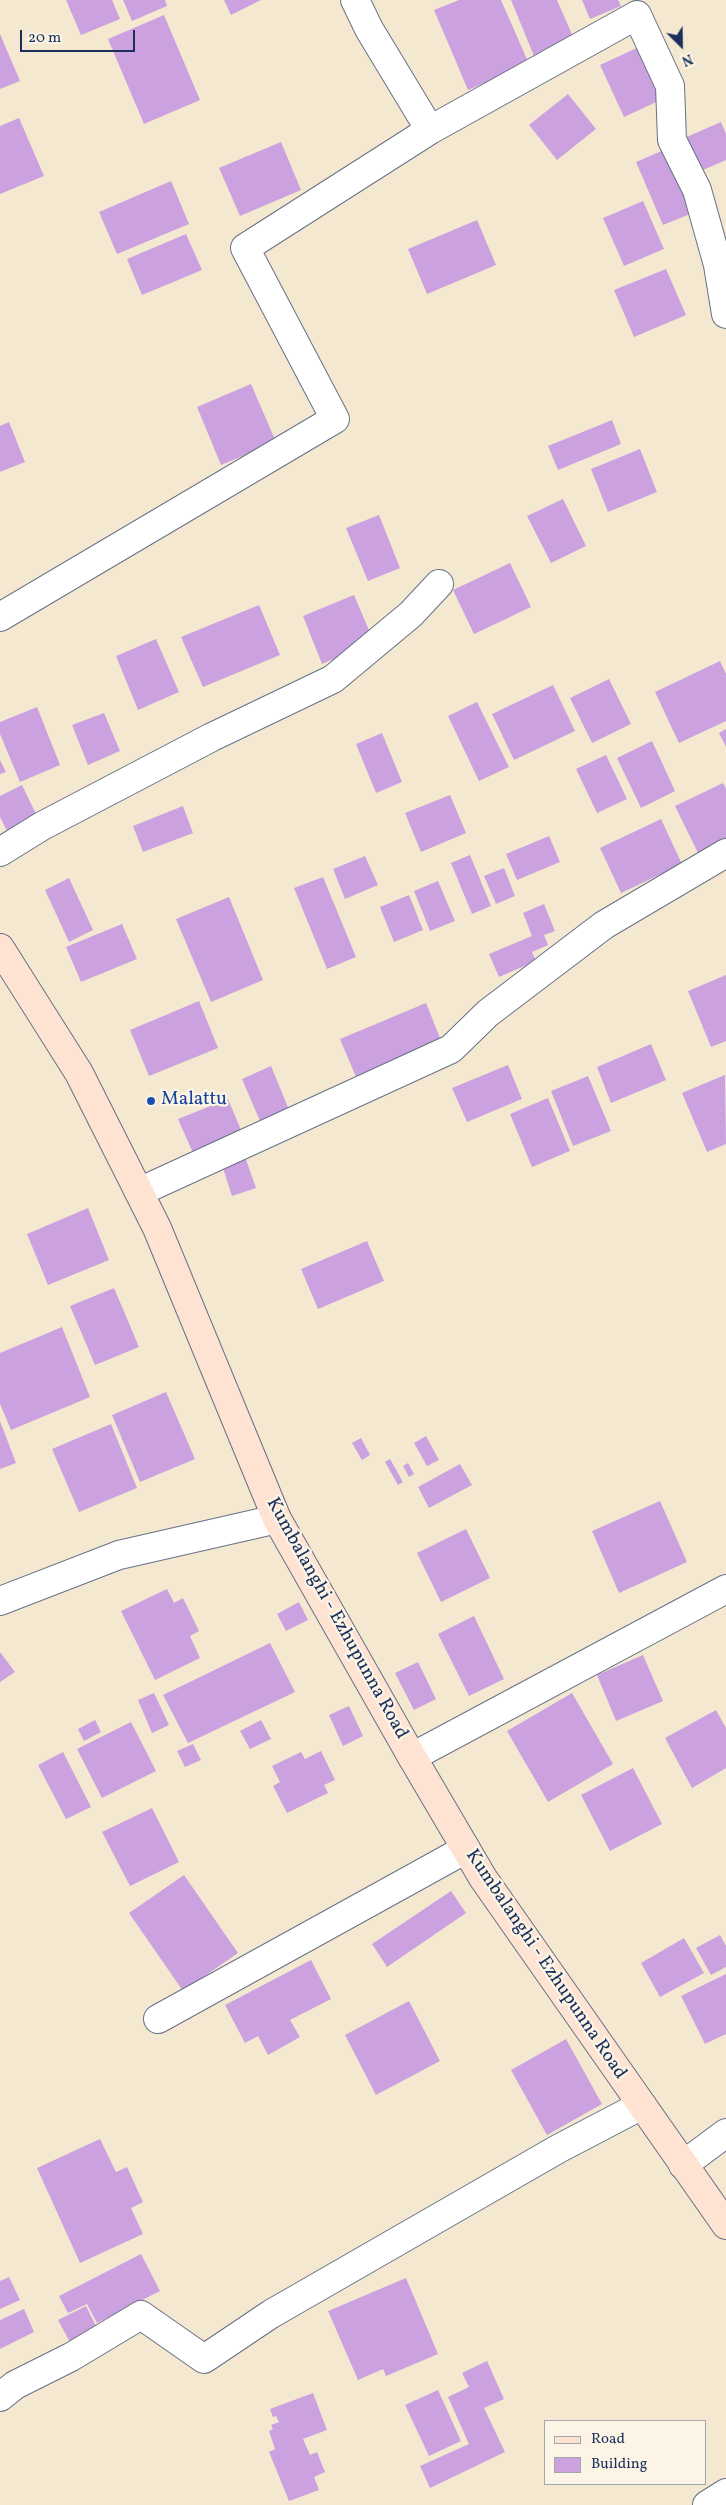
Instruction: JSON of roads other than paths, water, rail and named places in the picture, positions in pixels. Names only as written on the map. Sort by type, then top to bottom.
[{"type":"main road","name":"Kumbalanghi - Ezhupunna Road","points":[[0,948],[79,1073],[157,1228],[277,1519],[412,1757],[483,1878],[726,2225]]},
{"type":"street","points":[[355,0],[369,29],[430,130]]},
{"type":"street","points":[[0,617],[335,419],[245,248],[430,130],[637,15],[670,86],[672,140],[697,190],[718,264],[726,314]]},
{"type":"street","points":[[0,852],[42,826],[212,738],[333,679],[411,614],[439,584]]},
{"type":"street","points":[[139,1192],[451,1049],[488,1013],[604,925],[726,853]]},
{"type":"street","points":[[0,1601],[118,1555],[277,1519]]},
{"type":"street","points":[[412,1757],[726,1589]]},
{"type":"street","points":[[158,2019],[466,1849]]},
{"type":"street","points":[[0,2396],[15,2385],[71,2357],[141,2315],[204,2359],[288,2304],[558,2149],[642,2105]]},
{"type":"street","points":[[683,2165],[726,2133]]},
{"type":"street","points":[[707,2505],[726,2493]]},
{"type":"place","name":"Malattu","points":[[151,1101]]}]
